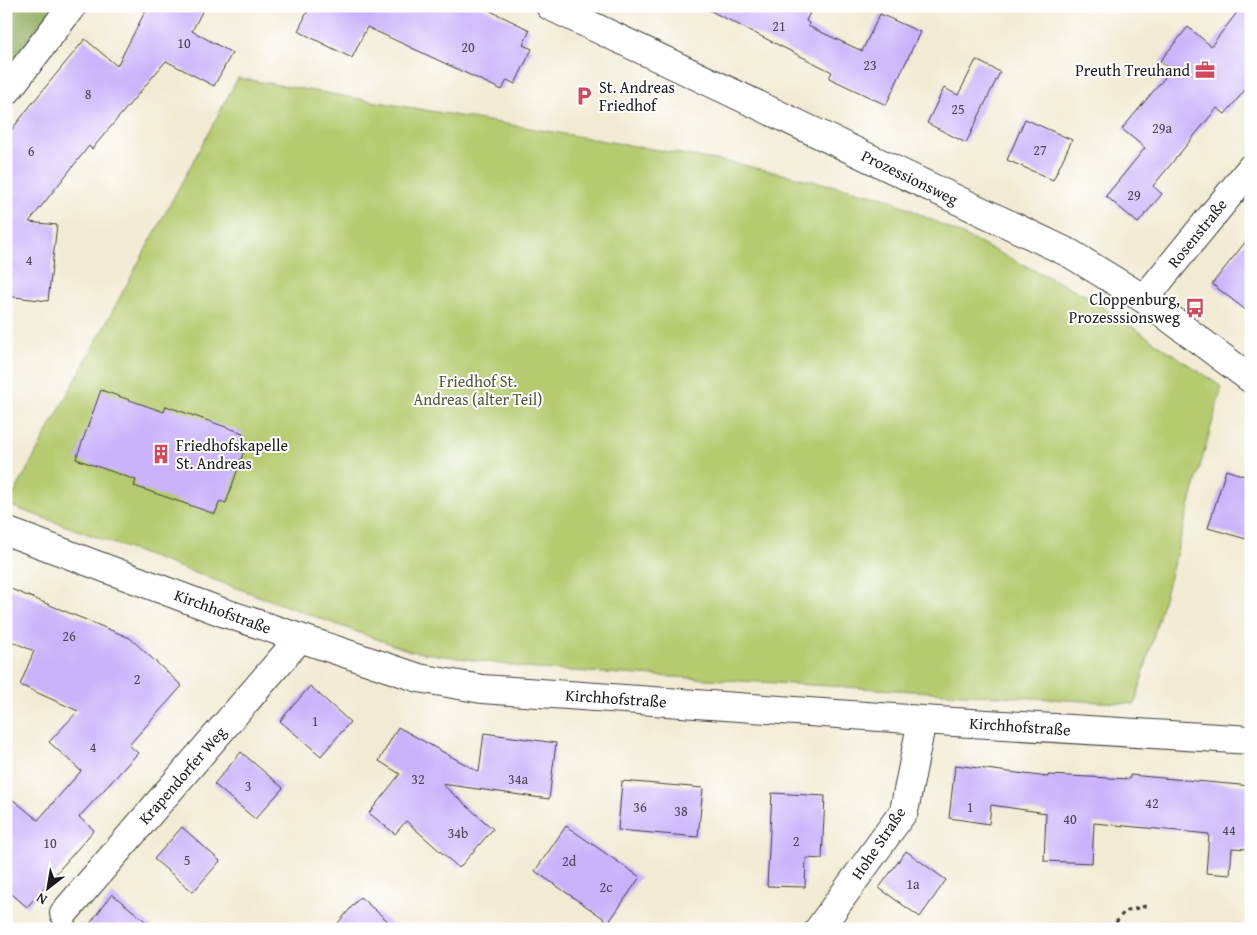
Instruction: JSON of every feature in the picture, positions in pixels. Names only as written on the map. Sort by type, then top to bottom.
[{"type":"street","points":[[6,92],[72,6]]},
{"type":"street","name":"Prozessionsweg","points":[[550,6],[581,12],[1071,254],[1144,299],[1251,378]]},
{"type":"street","name":"Rosenstraße","points":[[1144,299],[1251,168]]},
{"type":"street","name":"Kirchhofstraße","points":[[6,531],[222,612],[419,678],[482,689],[922,720],[1251,740]]},
{"type":"street","name":"Krapendorfer Weg","points":[[64,913],[300,638]]},
{"type":"street","name":"Hohe Straße","points":[[819,929],[904,811],[922,720]]},
{"type":"path","points":[[1111,929],[1124,912],[1149,905]]},
{"type":"green space","points":[[6,6],[58,6],[6,71]]},
{"type":"green space","name":"Friedhof St. Andreas (alter Teil)","points":[[238,78],[739,164],[887,198],[1085,295],[1222,387],[1135,704],[536,669],[410,651],[8,505]]},
{"type":"building","points":[[148,6],[205,6],[192,31],[232,53],[214,86],[166,61],[92,149],[89,146],[29,222],[57,225],[48,301],[6,296],[6,137],[85,39],[117,66]]},
{"type":"building","points":[[310,6],[480,6],[530,30],[523,45],[532,49],[515,84],[507,80],[502,90],[367,27],[352,58],[298,31]]},
{"type":"building","points":[[701,6],[813,6],[806,21],[809,23],[808,26],[862,51],[880,14],[920,32],[886,105],[829,78],[832,72]]},
{"type":"building","points":[[1242,6],[1251,6],[1251,83],[1225,114],[1217,108],[1153,186],[1162,194],[1138,223],[1106,196],[1145,148],[1122,129],[1171,70],[1160,61],[1188,27],[1211,46]]},
{"type":"building","points":[[976,60],[1000,72],[966,143],[927,123],[944,88],[958,95]]},
{"type":"building","points":[[1025,119],[1072,140],[1053,180],[1007,160]]},
{"type":"building","points":[[1251,235],[1251,314],[1212,284]]},
{"type":"building","name":"Friedhofskapelle St. Andreas","points":[[101,390],[164,412],[166,406],[243,433],[239,446],[245,448],[226,503],[220,501],[215,514],[134,486],[136,480],[76,459]]},
{"type":"building","points":[[1226,470],[1251,478],[1251,523],[1246,539],[1208,528]]},
{"type":"building","points":[[6,587],[130,638],[182,686],[129,745],[138,753],[79,817],[94,830],[27,907],[6,889],[6,794],[38,820],[81,771],[49,742],[78,711],[20,685],[34,651],[6,639]]},
{"type":"building","points":[[310,686],[350,722],[321,756],[280,721]]},
{"type":"building","points":[[398,727],[479,772],[484,733],[556,743],[549,799],[442,784],[493,829],[459,868],[406,821],[395,834],[369,813],[400,774],[379,761]]},
{"type":"building","points":[[241,752],[283,788],[255,819],[214,784]]},
{"type":"building","points":[[955,765],[1048,777],[1048,775],[1130,779],[1130,775],[1251,786],[1248,849],[1232,848],[1230,875],[1206,873],[1209,834],[1094,823],[1092,863],[1044,861],[1046,813],[991,805],[989,824],[949,818]]},
{"type":"building","points":[[622,781],[703,788],[698,837],[618,830]]},
{"type":"building","points":[[772,793],[825,796],[822,859],[806,858],[805,887],[767,886]]},
{"type":"building","points":[[566,826],[640,877],[609,922],[535,871]]},
{"type":"building","points":[[182,827],[220,861],[193,892],[154,859]]},
{"type":"building","points":[[906,851],[946,880],[920,917],[879,888]]},
{"type":"building","points":[[112,894],[155,929],[86,929]]},
{"type":"building","points":[[360,897],[397,929],[333,929]]},
{"type":"place","name":"Preuth Treuhand","points":[[1205,70]]},
{"type":"place","name":"St. Andreas Friedhof","points":[[584,96]]},
{"type":"place","name":"Cloppenburg, Prozesssionsweg","points":[[1195,308]]},
{"type":"place","name":"Friedhofskapelle St. Andreas","points":[[161,454]]}]
